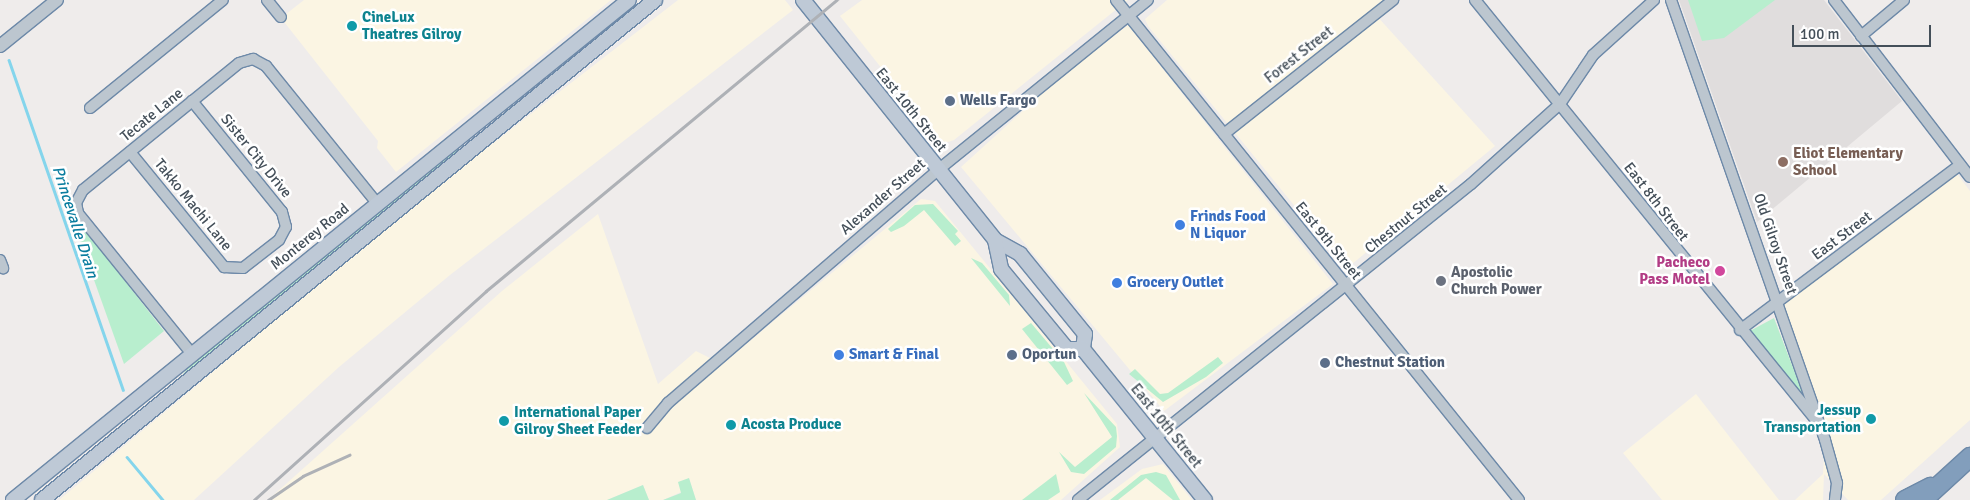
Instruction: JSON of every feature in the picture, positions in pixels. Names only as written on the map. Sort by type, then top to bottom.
[{"type":"highway","points":[[1923,500],[1970,457]]},
{"type":"highway","points":[[1905,500],[1945,480]]},
{"type":"main road","name":"Monterey Road","points":[[14,500],[629,0]]},
{"type":"main road","points":[[42,500],[655,0]]},
{"type":"main road","name":"East 10th Street","points":[[803,0],[995,240],[1020,254],[1085,334],[1084,348],[1205,500]]},
{"type":"main road","name":"East 10th Street","points":[[995,240],[1001,269],[1066,349],[1084,348]]},
{"type":"street","points":[[0,46],[57,0]]},
{"type":"street","points":[[90,108],[223,0]]},
{"type":"street","points":[[267,0],[281,17]]},
{"type":"street","name":"East 9th Street","points":[[1116,0],[1519,500]]},
{"type":"street","name":"Alexander Street","points":[[647,428],[668,403],[938,170],[1148,0]]},
{"type":"street","name":"Forest Street","points":[[1224,134],[1393,0]]},
{"type":"street","name":"East 8th Street","points":[[1475,0],[1740,330],[1816,420]]},
{"type":"street","name":"Chestnut Street","points":[[1078,500],[1346,287],[1560,104],[1593,55],[1654,0]]},
{"type":"street","name":"Old Gilroy Street","points":[[1671,0],[1780,302],[1816,420],[1838,483],[1835,500]]},
{"type":"street","points":[[1834,0],[1970,177]]},
{"type":"street","points":[[1862,36],[1904,0]]},
{"type":"street","name":"Tecate Lane","points":[[192,354],[80,217],[76,203],[83,190],[192,101],[239,63],[253,58],[266,66],[378,203]]},
{"type":"street","name":"Sister City Drive","points":[[192,101],[285,217],[282,236],[262,254]]},
{"type":"street","name":"Takko Machi Lane","points":[[130,152],[224,267],[242,268],[262,254]]},
{"type":"street","name":"East Street","points":[[1740,330],[1780,302],[1960,165]]},
{"type":"shaded area","points":[[304,0],[611,0],[396,172],[377,148],[378,141],[281,18]]},
{"type":"shaded area","points":[[678,0],[785,0],[793,10],[450,275],[339,367],[194,500],[59,500],[420,200]]},
{"type":"shaded area","points":[[862,0],[1128,0],[954,140],[942,144],[840,16]]},
{"type":"shaded area","points":[[1167,0],[1391,0],[1375,14],[1495,146],[1346,269],[1148,26],[1145,19]]},
{"type":"shaded area","name":"Eliot Elementary School","points":[[1679,0],[1824,0],[1902,101],[1757,222]]},
{"type":"shaded area","points":[[1128,25],[1333,284],[1164,411],[961,167],[1059,78]]},
{"type":"shaded area","points":[[1957,174],[1970,191],[1970,420],[1881,500],[1848,500],[1824,474],[1823,500],[1795,500],[1823,474],[1825,440],[1781,306]]},
{"type":"shaded area","points":[[921,199],[935,201],[1117,424],[1120,447],[1061,500],[696,500],[689,478],[681,492],[663,500],[649,500],[643,485],[607,500],[268,500],[502,291],[598,214],[658,384],[696,351],[722,364]]},
{"type":"shaded area","points":[[1696,394],[1779,500],[1662,500],[1623,453]]},
{"type":"shaded area","points":[[1163,464],[1192,500],[1100,500],[1142,469]]},
{"type":"green space","points":[[1688,0],[1775,0],[1724,38],[1702,41]]},
{"type":"green space","points":[[457,147],[459,153],[182,375],[198,357]]},
{"type":"green space","points":[[933,204],[958,231],[955,234],[961,241],[955,246],[924,210],[904,226],[891,232],[888,229],[915,205]]},
{"type":"green space","points":[[77,220],[164,331],[124,364],[73,221]]},
{"type":"green space","points":[[971,258],[982,263],[1009,295],[1010,306]]},
{"type":"green space","points":[[1774,318],[1806,402],[1748,332]]},
{"type":"green space","points":[[1031,323],[1064,362],[1073,381],[1067,385],[1022,329]]},
{"type":"green space","points":[[1218,357],[1223,363],[1206,377],[1163,402],[1129,374],[1135,369],[1160,394],[1168,393]]},
{"type":"green space","points":[[1084,393],[1116,427],[1117,436],[1116,447],[1084,474],[1071,472],[1059,452],[1075,467],[1112,437]]},
{"type":"green space","points":[[1156,472],[1166,475],[1180,500],[1173,500],[1146,478],[1118,500],[1110,500],[1141,475]]},
{"type":"green space","points":[[1056,474],[1060,492],[1048,500],[1022,500]]},
{"type":"green space","points":[[689,478],[696,500],[663,500],[681,493],[678,482]]},
{"type":"green space","points":[[643,485],[649,500],[607,500]]},
{"type":"waterway","name":"Princevalle Drain","points":[[9,60],[123,390]]},
{"type":"waterway","name":"Princevalle Drain","points":[[127,457],[163,500]]},
{"type":"railway","points":[[254,500],[486,291],[837,0]]},
{"type":"railway","points":[[268,500],[303,476],[349,455]]},
{"type":"place","name":"CineLux Theatres Gilroy","points":[[352,26]]},
{"type":"place","name":"Wells Fargo","points":[[950,101]]},
{"type":"place","name":"Eliot Elementary School","points":[[1783,162]]},
{"type":"place","name":"Frinds Food N Liquor","points":[[1180,225]]},
{"type":"place","name":"Pacheco Pass Motel","points":[[1720,271]]},
{"type":"place","name":"Apostolic Church Power","points":[[1441,281]]},
{"type":"place","name":"Grocery Outlet","points":[[1117,283]]},
{"type":"place","name":"Smart & Final","points":[[839,355]]},
{"type":"place","name":"Oportun","points":[[1012,355]]},
{"type":"place","name":"Chestnut Station","points":[[1325,363]]},
{"type":"place","name":"Jessup Transportation","points":[[1871,419]]},
{"type":"place","name":"International Paper Gilroy Sheet Feeder","points":[[504,421]]},
{"type":"place","name":"Acosta Produce","points":[[731,425]]}]
